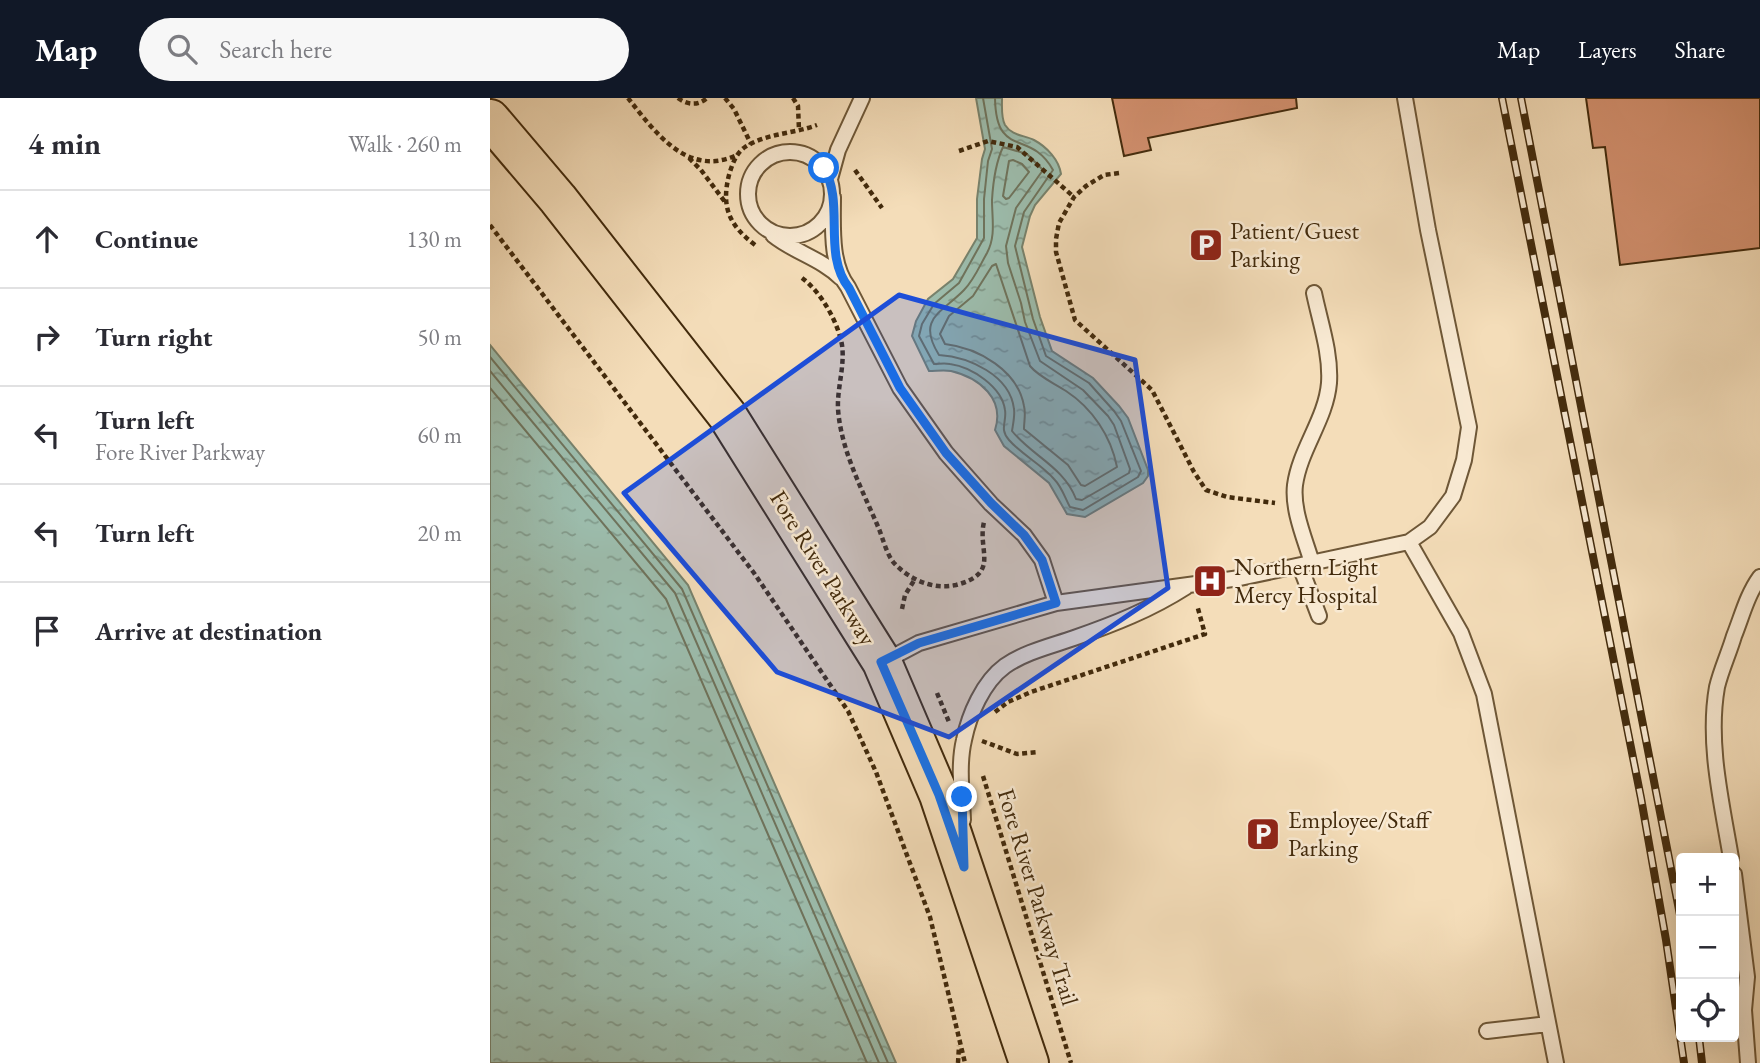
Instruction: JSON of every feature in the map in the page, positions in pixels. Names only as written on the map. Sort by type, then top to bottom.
[{"type":"main road","name":"Fore River Parkway","points":[[493,98],[558,199]]},
{"type":"main road","name":"Fore River Parkway","points":[[490,119],[558,199],[727,415],[881,662],[939,795],[1029,1063]]},
{"type":"lane","points":[[830,178],[838,150],[862,98]]},
{"type":"lane","points":[[881,662],[919,643],[1056,603],[1240,578],[1306,565],[1409,542],[1430,527],[1453,496],[1464,460],[1469,427],[1428,230],[1405,98]]},
{"type":"lane","points":[[841,278],[834,235],[833,197],[830,178],[824,168],[815,159],[792,151],[768,158],[758,165],[748,188],[751,212],[758,223],[789,247],[831,268],[849,288],[900,388],[925,425],[991,503],[1024,535],[1042,560],[1056,603]]},
{"type":"lane","points":[[769,232],[797,236],[810,232],[822,223],[830,211],[833,197]]},
{"type":"lane","points":[[1314,293],[1328,363],[1329,382],[1326,400],[1298,471],[1295,503],[1306,565],[1319,616]]},
{"type":"lane","points":[[1409,542],[1461,633],[1484,694],[1556,1063]]},
{"type":"lane","points":[[1730,853],[1714,739],[1717,686],[1748,597],[1760,577]]},
{"type":"lane","points":[[964,867],[963,742],[972,711],[985,689],[1003,668],[1027,654],[1132,617],[1161,603],[1190,584]]},
{"type":"lane","points":[[1739,914],[1747,977],[1745,1010],[1748,1063]]},
{"type":"lane","points":[[1487,1031],[1548,1024]]},
{"type":"path","points":[[628,98],[667,145],[686,155],[699,160],[727,160],[738,155]]},
{"type":"path","points":[[678,98],[698,104],[707,98]]},
{"type":"path","points":[[725,98],[734,108],[751,144]]},
{"type":"path","points":[[793,98],[798,106],[799,130]]},
{"type":"path","points":[[725,202],[732,164],[742,149],[778,133],[817,125]]},
{"type":"path","points":[[959,150],[988,141],[1017,147],[1074,197]]},
{"type":"path","points":[[686,155],[725,202],[739,232],[765,252]]},
{"type":"path","points":[[855,170],[883,208]]},
{"type":"path","points":[[1119,173],[1104,176],[1086,186],[1074,197],[1059,223],[1056,253],[1077,324],[1152,390],[1206,490],[1227,497],[1274,501],[1278,511]]},
{"type":"path","points":[[490,225],[754,573],[848,711],[876,772],[930,917],[965,1063]]},
{"type":"path","points":[[794,271],[811,284],[823,301],[842,343],[838,409],[842,432],[854,473],[893,562],[915,579],[932,587],[953,585],[972,579],[982,570],[986,555],[982,528],[984,521]]},
{"type":"path","points":[[902,609],[905,595],[915,579]]},
{"type":"path","points":[[992,714],[1008,702],[1031,692],[1205,634],[1197,605]]},
{"type":"path","points":[[937,693],[952,730]]},
{"type":"path","points":[[981,750],[985,730]]},
{"type":"path","points":[[982,741],[1017,754],[1038,752]]},
{"type":"path","name":"Fore River Parkway Trail","points":[[981,770],[1071,1063]]},
{"type":"path","points":[[958,1063],[960,1039]]},
{"type":"highlighted area","points":[[899,295],[1135,360],[1168,588],[949,737],[777,672],[624,493]]},
{"type":"water","points":[[976,98],[1002,98],[1003,119],[1008,129],[1039,143],[1052,154],[1058,164],[1061,174],[1035,205],[1022,247],[1040,317],[1052,351],[1093,378],[1128,418],[1148,470],[1148,476],[1143,483],[1085,517],[1067,514],[1049,483],[1004,446],[995,430],[996,409],[988,392],[962,374],[929,371],[912,336],[916,321],[928,299],[953,279],[977,238],[977,199],[985,149]]},
{"type":"water","points":[[490,345],[688,585],[896,1063],[490,1063]]},
{"type":"building","points":[[1112,98],[1296,98],[1297,108],[1148,138],[1151,150],[1124,156]]},
{"type":"building","points":[[1586,98],[1760,98],[1760,248],[1620,265],[1605,147],[1593,148]]},
{"type":"railway","points":[[1502,98],[1641,798],[1684,1063]]},
{"type":"railway","points":[[1521,98],[1680,916]]},
{"type":"railway","points":[[1700,1042],[1702,1063]]},
{"type":"place","name":"Patient/Guest Parking","points":[[1206,245]]},
{"type":"place","name":"Northern Light Mercy Hospital","points":[[1210,581]]},
{"type":"place","name":"Employee/Staff Parking","points":[[1263,834]]},
{"type":"route","points":[[824,168],[833,188],[834,235],[841,278],[849,288],[900,388],[925,425],[946,453],[1024,535],[1042,560],[1056,603],[919,643],[881,662],[939,795],[964,867],[962,797]]}]
